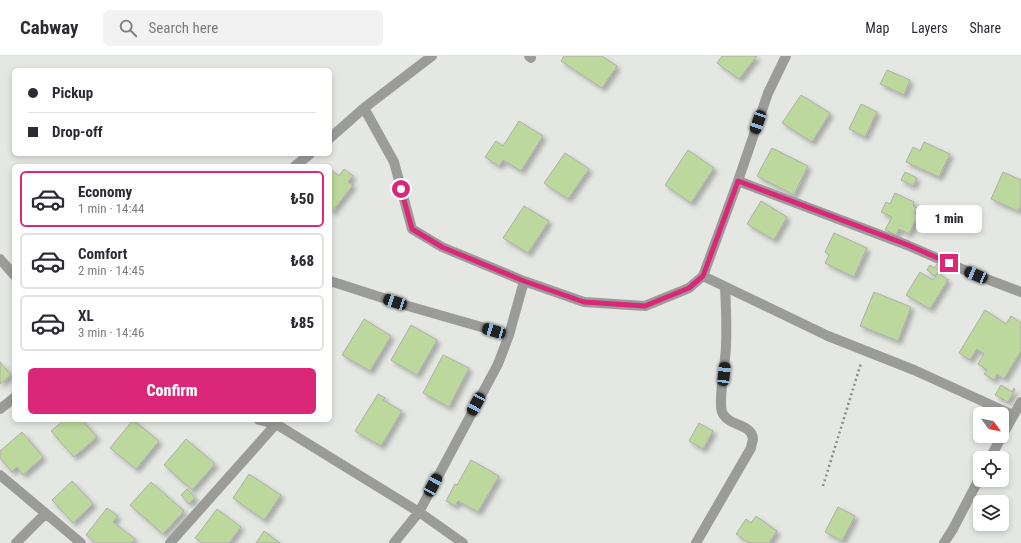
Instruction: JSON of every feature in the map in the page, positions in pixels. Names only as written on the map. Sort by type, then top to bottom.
[{"type":"street","points":[[332,136],[364,108],[432,56]]},
{"type":"street","points":[[364,108],[394,162],[412,229],[442,247],[524,281],[584,302],[645,306],[689,288],[703,276],[768,93],[786,56]]},
{"type":"street","points":[[298,164],[308,156]]},
{"type":"street","points":[[738,181],[900,242],[976,275],[1021,292]]},
{"type":"street","points":[[0,259],[12,273]]},
{"type":"street","points":[[703,276],[828,336],[914,370],[1013,415]]},
{"type":"street","points":[[394,543],[419,512],[498,364],[509,335],[524,281]]},
{"type":"street","points":[[332,282],[408,306],[509,335]]},
{"type":"street","points":[[696,543],[751,448],[753,438],[745,427],[729,422],[722,412],[721,402],[726,346],[725,287]]},
{"type":"street","points":[[0,409],[12,400]]},
{"type":"street","points":[[1009,423],[1021,402]]},
{"type":"street","points":[[268,422],[276,424],[419,512],[463,543]]},
{"type":"street","points":[[173,542],[276,424]]},
{"type":"street","points":[[0,475],[81,543]]},
{"type":"street","points":[[944,543],[975,487]]},
{"type":"street","points":[[16,543],[45,514]]},
{"type":"path","points":[[823,486],[865,351]]},
{"type":"building","points":[[564,56],[602,56],[617,66],[602,88],[561,61]]},
{"type":"building","points":[[722,56],[757,56],[739,79],[717,63]]},
{"type":"building","points":[[887,70],[910,80],[904,95],[880,84]]},
{"type":"building","points":[[801,95],[830,113],[812,142],[782,123]]},
{"type":"building","points":[[861,104],[877,112],[865,137],[849,129]]},
{"type":"building","points":[[519,121],[543,136],[521,171],[503,160],[499,166],[485,157],[496,141],[503,146]]},
{"type":"building","points":[[924,142],[950,154],[939,177],[906,162],[913,147],[920,151]]},
{"type":"building","points":[[772,148],[808,166],[794,195],[757,176]]},
{"type":"building","points":[[688,150],[714,168],[691,203],[665,185]]},
{"type":"building","points":[[565,153],[589,169],[568,199],[544,183]]},
{"type":"building","points":[[344,169],[353,176],[348,182],[353,185],[332,212],[332,171],[339,176]]},
{"type":"building","points":[[905,172],[917,178],[913,186],[901,180]]},
{"type":"building","points":[[1003,172],[1021,180],[1021,205],[1018,211],[991,199]]},
{"type":"building","points":[[895,193],[914,202],[913,206],[917,208],[914,213],[918,215],[909,234],[899,229],[896,235],[885,230],[892,217],[881,212],[886,202],[890,204]]},
{"type":"building","points":[[761,201],[787,217],[774,240],[747,224]]},
{"type":"building","points":[[524,206],[549,221],[528,253],[503,238]]},
{"type":"building","points":[[834,233],[867,248],[854,277],[825,263],[829,255],[825,252]]},
{"type":"building","points":[[937,264],[939,265],[936,269],[939,271],[935,276],[927,270],[930,265],[934,268]]},
{"type":"building","points":[[920,272],[933,280],[938,273],[948,280],[930,309],[906,295]]},
{"type":"building","points":[[874,292],[911,307],[898,341],[860,326]]},
{"type":"building","points":[[985,310],[1006,324],[1011,316],[1021,323],[1021,351],[1004,379],[997,374],[994,380],[984,374],[987,370],[978,364],[984,354],[977,349],[970,360],[959,353]]},
{"type":"building","points":[[364,319],[391,336],[370,371],[342,355]]},
{"type":"building","points":[[411,325],[437,340],[417,375],[391,360]]},
{"type":"building","points":[[443,355],[469,368],[449,407],[423,393]]},
{"type":"building","points":[[0,362],[11,375],[0,384]]},
{"type":"building","points":[[1001,385],[1012,392],[1014,388],[1015,390],[1008,402],[995,395]]},
{"type":"building","points":[[378,394],[385,398],[383,400],[402,411],[381,446],[355,431]]},
{"type":"building","points":[[62,422],[84,422],[97,437],[74,457],[51,431]]},
{"type":"building","points":[[131,422],[135,422],[159,441],[136,469],[110,448]]},
{"type":"building","points":[[699,423],[713,431],[703,449],[689,441]]},
{"type":"building","points":[[22,432],[43,457],[23,475],[17,467],[12,472],[0,458],[0,451]]},
{"type":"building","points":[[186,439],[215,464],[192,490],[164,465]]},
{"type":"building","points":[[471,460],[499,476],[478,512],[458,501],[455,506],[446,501]]},
{"type":"building","points":[[249,474],[281,495],[264,520],[233,498]]},
{"type":"building","points":[[72,481],[93,504],[73,523],[52,500]]},
{"type":"building","points":[[151,482],[184,511],[163,534],[130,505]]},
{"type":"building","points":[[187,489],[195,498],[189,504],[181,495]]},
{"type":"building","points":[[838,507],[855,516],[842,541],[825,532]]},
{"type":"building","points":[[107,508],[118,516],[113,522],[135,539],[132,543],[96,543],[86,535]]},
{"type":"building","points":[[217,509],[241,527],[229,543],[202,543],[195,538]]},
{"type":"building","points":[[756,516],[777,531],[769,543],[749,543],[736,534],[746,519],[751,523]]},
{"type":"building","points":[[264,531],[280,543],[256,543]]},
{"type":"route","points":[[401,189],[412,229],[442,247],[524,281],[584,302],[645,306],[689,288],[703,276],[738,181],[816,209],[908,245],[949,263]]}]
